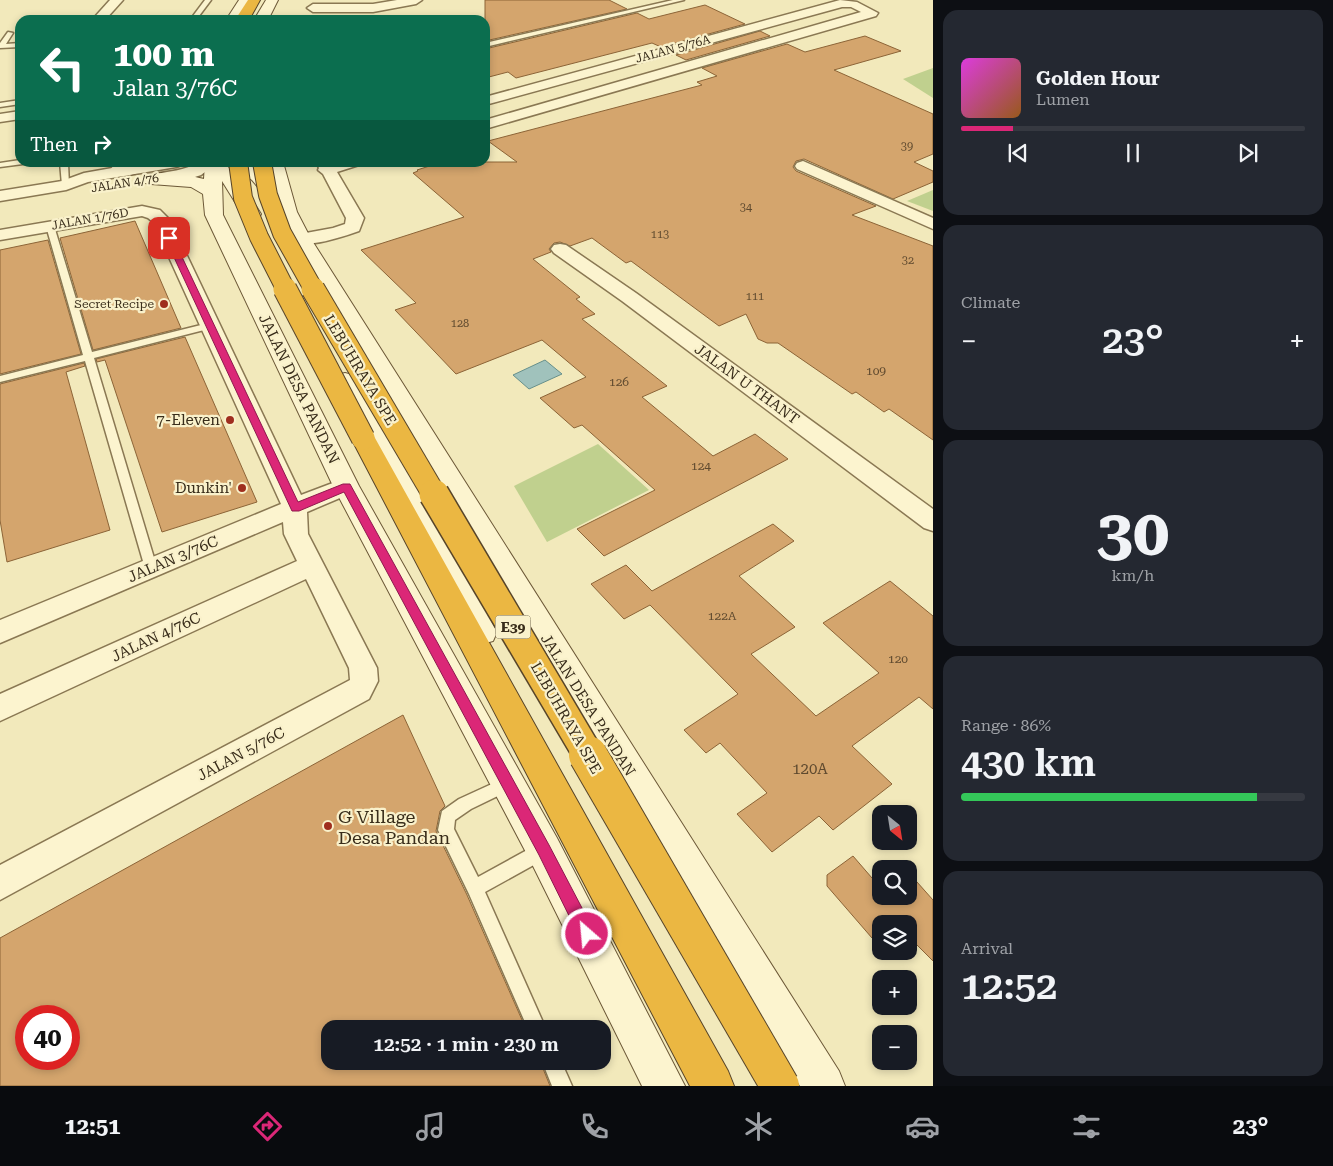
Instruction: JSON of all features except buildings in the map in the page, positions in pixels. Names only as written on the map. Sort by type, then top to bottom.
[{"type":"highway","points":[[245,15],[254,0]]},
{"type":"highway","points":[[262,15],[270,0]]},
{"type":"highway","name":"LEBUHRAYA SPE","points":[[239,167],[243,198],[259,237],[304,326],[713,1086]]},
{"type":"highway","name":"LEBUHRAYA SPE","points":[[263,167],[268,195],[282,233],[330,320],[541,673],[780,1086]]},
{"type":"street","points":[[103,15],[117,0]]},
{"type":"street","points":[[236,15],[245,0]]},
{"type":"street","points":[[308,15],[314,4],[374,8],[416,0]]},
{"type":"street","name":"JALAN 5/76A","points":[[490,99],[842,3],[853,4],[872,13],[490,124]]},
{"type":"street","points":[[0,118],[15,116]]},
{"type":"street","points":[[803,166],[933,224]]},
{"type":"street","name":"JALAN 4/76","points":[[0,196],[66,185],[84,178],[135,167]]},
{"type":"street","name":"JALAN 4/76","points":[[66,185],[87,189],[149,171],[196,172],[204,167]]},
{"type":"street","name":"JALAN DESA PANDAN","points":[[213,167],[214,215],[346,486],[506,784],[544,850],[664,1086]]},
{"type":"street","points":[[218,167],[234,185],[259,225],[424,521],[488,643],[610,864],[729,1086]]},
{"type":"street","points":[[246,167],[254,171],[288,212]]},
{"type":"street","name":"JALAN DESA PANDAN","points":[[275,167],[288,212],[301,240],[824,1086]]},
{"type":"street","points":[[301,240],[337,233],[353,227],[355,218],[326,167]]},
{"type":"street","points":[[119,169],[149,171],[201,184],[211,190],[212,193]]},
{"type":"street","name":"JALAN 1/76D","points":[[0,235],[142,210],[154,214],[161,220],[209,326],[296,508]]},
{"type":"street","name":"JALAN U THANT","points":[[560,249],[629,297],[933,522]]},
{"type":"street","name":"JALAN 3/76C","points":[[0,632],[346,486]]},
{"type":"street","points":[[296,508],[296,534],[312,565]]},
{"type":"street","name":"JALAN 4/76C","points":[[0,708],[312,565]]},
{"type":"street","name":"JALAN 5/76C","points":[[0,883],[359,690],[364,681],[363,668],[312,565]]},
{"type":"lane","points":[[197,15],[208,0]]},
{"type":"lane","points":[[490,44],[681,0]]},
{"type":"lane","points":[[0,33],[15,32]]},
{"type":"lane","points":[[0,46],[10,33]]},
{"type":"lane","points":[[0,46],[15,45]]},
{"type":"lane","points":[[0,105],[15,103]]},
{"type":"lane","points":[[0,165],[15,163]]},
{"type":"lane","points":[[64,167],[66,185]]},
{"type":"lane","points":[[50,226],[151,568]]},
{"type":"lane","points":[[0,379],[209,326]]},
{"type":"lane","points":[[506,784],[465,804],[448,816],[446,830],[475,888],[533,1020]]},
{"type":"lane","points":[[475,888],[544,850]]},
{"type":"lane","points":[[555,1070],[562,1086]]},
{"type":"green space","points":[[933,68],[933,98],[903,79]]},
{"type":"green space","points":[[933,190],[933,211],[907,201]]},
{"type":"green space","points":[[598,444],[649,490],[547,542],[514,486]]},
{"type":"water","points":[[545,360],[562,374],[529,389],[513,375]]},
{"type":"place","name":"Secret Recipe","points":[[164,304]]},
{"type":"place","name":"7-Eleven","points":[[230,420]]},
{"type":"place","name":"Dunkin'","points":[[242,488]]},
{"type":"place","name":"G Village Desa Pandan","points":[[328,826]]},
{"type":"route","points":[[169,238],[296,508],[346,486],[506,784],[544,850],[587,934]]}]
